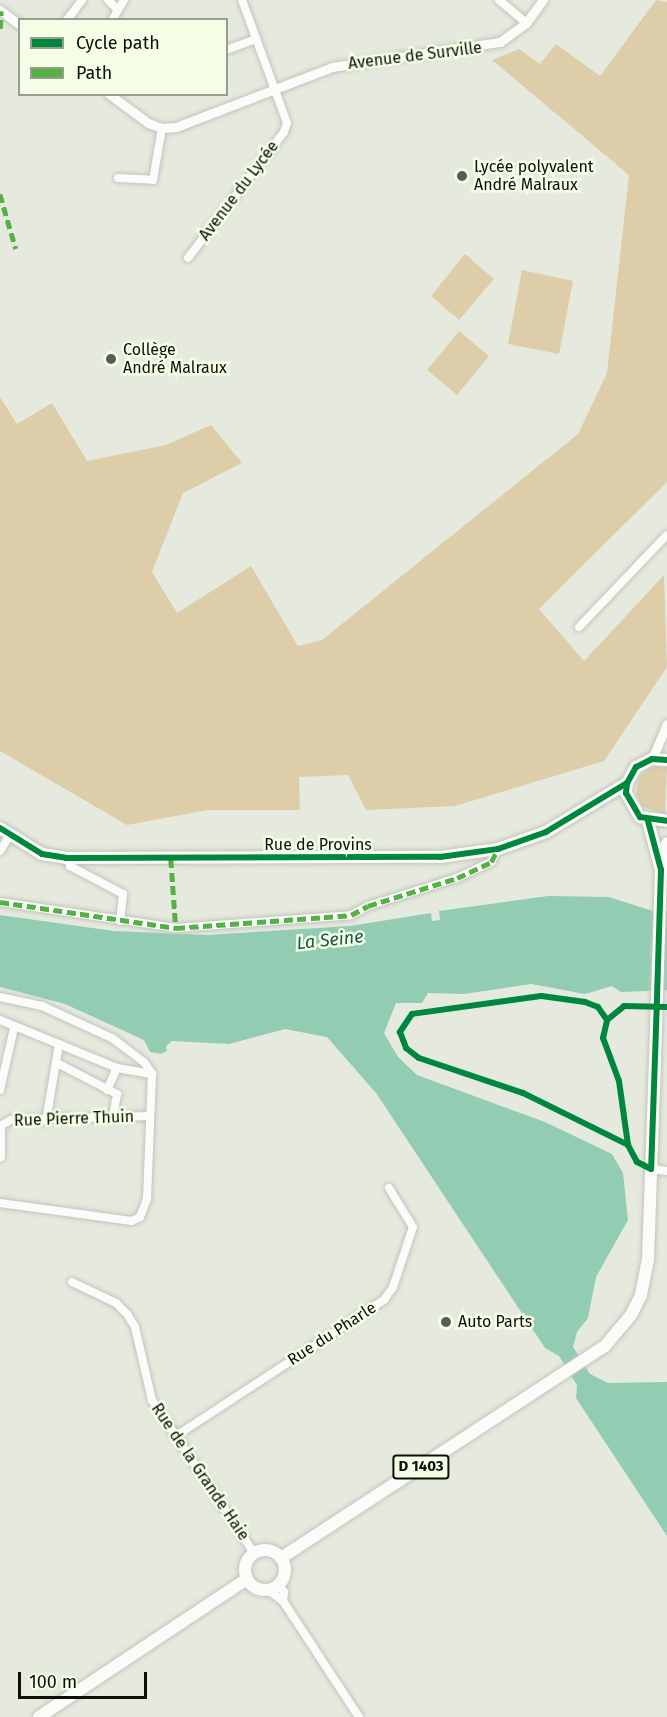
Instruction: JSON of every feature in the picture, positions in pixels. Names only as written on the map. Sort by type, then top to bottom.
[{"type":"main road","points":[[652,759],[667,760]]},
{"type":"main road","name":"Rue de Provins","points":[[5,832],[42,854],[70,858],[440,857],[498,849],[546,832],[627,783],[636,767],[652,759]]},
{"type":"main road","points":[[627,783],[629,804]]},
{"type":"main road","points":[[596,801],[614,799],[629,804],[648,821],[667,821]]},
{"type":"main road","name":"D 1403","points":[[648,821],[661,870]]},
{"type":"main road","name":"D 1403","points":[[281,1558],[588,1358],[619,1332],[641,1295],[648,1260],[661,870],[667,844]]},
{"type":"main road","points":[[0,1127],[0,1157]]},
{"type":"main road","points":[[271,1551],[281,1558],[285,1574],[274,1587],[256,1588],[248,1579],[245,1568],[254,1553],[271,1551]]},
{"type":"main road","points":[[39,1717],[248,1579]]},
{"type":"street","points":[[68,18],[82,0]]},
{"type":"street","points":[[108,0],[118,10]]},
{"type":"street","points":[[113,18],[124,0]]},
{"type":"street","name":"Avenue du Lycée","points":[[188,258],[284,132],[286,116],[242,0]]},
{"type":"street","points":[[499,0],[526,23]]},
{"type":"street","name":"Avenue de Surville","points":[[162,128],[176,127],[276,89],[361,61],[486,47],[500,42],[526,23],[543,0]]},
{"type":"street","points":[[0,10],[18,24]]},
{"type":"street","points":[[228,49],[256,39]]},
{"type":"street","points":[[112,96],[162,128],[153,180],[118,178]]},
{"type":"street","points":[[579,627],[667,535]]},
{"type":"street","points":[[652,759],[667,724]]},
{"type":"street","points":[[0,851],[5,832]]},
{"type":"street","points":[[0,902],[176,928],[351,915],[368,906],[457,878],[491,862],[498,849]]},
{"type":"street","points":[[70,858],[70,866],[123,894],[120,921]]},
{"type":"street","points":[[0,997],[42,1006],[112,1038],[144,1062],[152,1074],[145,1211],[132,1221],[0,1203]]},
{"type":"street","points":[[0,1020],[14,1028],[117,1068],[152,1074]]},
{"type":"street","points":[[0,1090],[14,1028]]},
{"type":"street","points":[[46,1121],[59,1044]]},
{"type":"street","points":[[57,1063],[117,1094],[113,1117]]},
{"type":"street","points":[[107,1089],[117,1068]]},
{"type":"street","name":"Rue Pierre Thuin","points":[[0,1127],[11,1120],[46,1121],[149,1116]]},
{"type":"street","points":[[651,1169],[667,1171]]},
{"type":"street","name":"Rue du Pharle","points":[[176,1436],[384,1300],[393,1287],[413,1227],[389,1188]]},
{"type":"street","name":"Rue de la Grande Haie","points":[[72,1282],[116,1303],[127,1314],[135,1327],[152,1400],[254,1553]]},
{"type":"street","points":[[274,1587],[359,1717]]},
{"type":"shaded area","points":[[656,0],[667,2],[667,482],[539,609],[584,661],[664,575],[667,667],[604,761],[455,806],[366,810],[348,775],[299,777],[300,810],[208,810],[127,825],[0,751],[0,397],[17,424],[52,403],[87,461],[166,445],[211,425],[242,463],[183,493],[152,572],[177,613],[251,566],[298,646],[322,640],[578,434],[607,373],[629,175],[492,60],[519,49],[540,64],[556,44],[600,76]]},
{"type":"shaded area","points":[[465,254],[494,279],[459,320],[431,296]]},
{"type":"shaded area","points":[[522,270],[573,281],[559,354],[508,344]]},
{"type":"shaded area","points":[[459,331],[489,356],[457,395],[427,370]]},
{"type":"shaded area","points":[[652,767],[667,767],[665,814],[643,807],[636,793],[639,777]]},
{"type":"water","name":"La Seine","points":[[548,896],[609,897],[659,913],[667,911],[667,990],[621,992],[612,986],[585,994],[531,984],[464,994],[428,993],[422,1003],[396,1003],[384,1033],[398,1057],[417,1075],[545,1122],[612,1154],[623,1173],[628,1220],[596,1277],[588,1318],[577,1332],[573,1347],[590,1374],[608,1383],[667,1382],[667,1536],[576,1398],[577,1385],[559,1356],[545,1348],[376,1093],[327,1037],[285,1029],[229,1044],[172,1041],[166,1046],[167,1051],[161,1054],[150,1052],[144,1040],[65,1004],[0,987],[0,915],[114,931],[208,935],[350,926],[431,913],[432,921],[440,920],[439,911]]},
{"type":"marked path","points":[[0,29],[1,11]]},
{"type":"marked path","points":[[0,194],[16,249]]},
{"type":"marked path","points":[[0,902],[176,928],[351,915],[368,906],[457,878],[491,862],[498,849]]},
{"type":"marked path","points":[[171,859],[176,928]]},
{"type":"cycle path","points":[[667,760],[652,759],[636,767],[627,783],[626,793],[640,817],[667,821]]},
{"type":"cycle path","points":[[0,828],[42,854],[66,858],[440,857],[498,849],[546,832],[627,783]]},
{"type":"cycle path","points":[[648,821],[661,870],[656,1029],[651,1169],[637,1162],[628,1145],[619,1081],[603,1038],[607,1020],[624,1006],[667,1007]]},
{"type":"cycle path","points":[[607,1020],[598,1007],[585,1002],[541,996],[412,1014],[400,1032],[406,1048],[419,1058],[523,1093],[628,1145]]},
{"type":"place","name":"Lycée polyvalent André Malraux","points":[[462,176]]},
{"type":"place","name":"Collège André Malraux","points":[[111,359]]},
{"type":"place","name":"Auto Parts","points":[[446,1322]]}]
